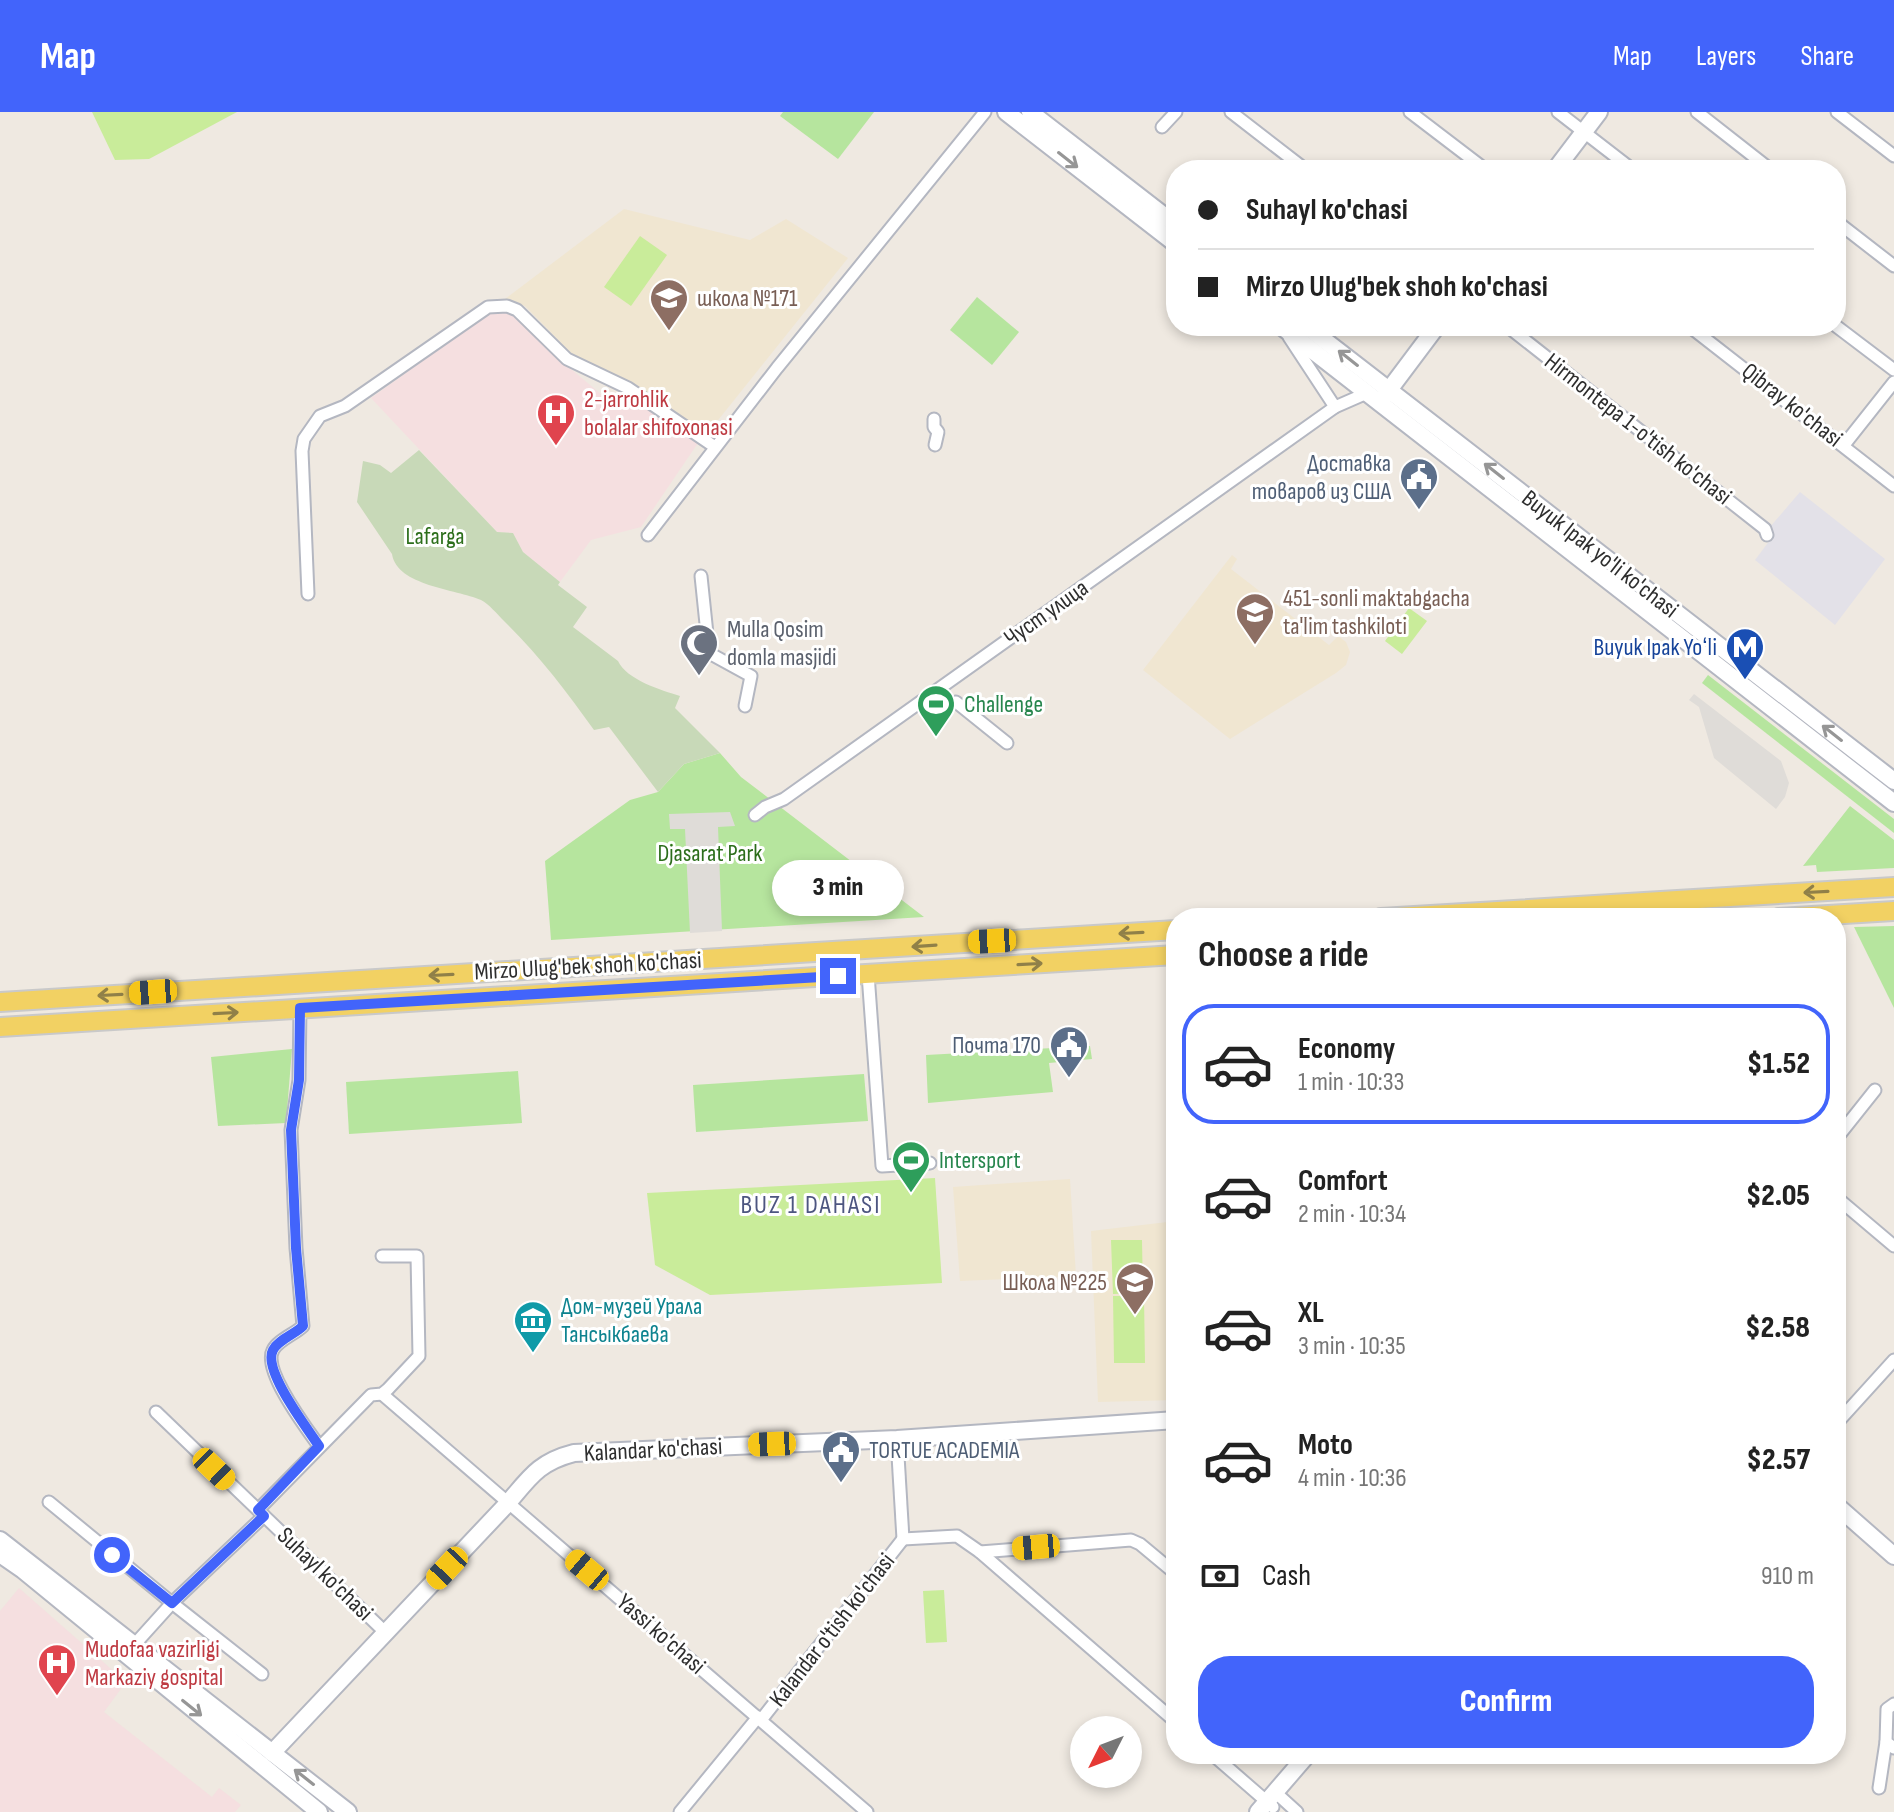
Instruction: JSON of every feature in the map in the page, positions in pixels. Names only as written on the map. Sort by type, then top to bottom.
[{"type":"main road","points":[[1006,112],[1166,236]]},
{"type":"main road","points":[[1030,112],[1166,217]]},
{"type":"main road","points":[[1562,160],[1599,112]]},
{"type":"main road","name":"Buyuk Ipak yo'li ko'chasi","points":[[1296,336],[1749,680],[1894,781]]},
{"type":"main road","name":"Buyuk Ipak yo'li ko'chasi","points":[[1316,336],[1380,398],[1690,644],[1749,680],[1894,803]]},
{"type":"main road","points":[[1380,398],[1429,336]]},
{"type":"main road","points":[[1546,908],[1894,887]]},
{"type":"main road","points":[[1846,914],[1894,911]]},
{"type":"main road","points":[[1846,918],[1894,918]]},
{"type":"main road","name":"Mirzo Ulug'bek shoh ko'chasi","points":[[0,1002],[1166,931]]},
{"type":"main road","name":"Mirzo Ulug'bek shoh ko'chasi","points":[[0,1027],[1166,956]]},
{"type":"main road","points":[[271,985],[273,1010]]},
{"type":"main road","name":"Kalandar ko'chasi","points":[[267,1759],[508,1503],[539,1466],[574,1453],[897,1439],[1166,1421]]},
{"type":"main road","points":[[1846,1514],[1894,1556]]},
{"type":"main road","points":[[0,1540],[135,1644],[158,1671]]},
{"type":"main road","points":[[0,1554],[158,1671],[267,1759],[348,1812]]},
{"type":"main road","points":[[267,1759],[319,1812]]},
{"type":"main road","points":[[1270,1804],[1300,1764]]},
{"type":"main road","points":[[1270,1804],[1309,1764]]},
{"type":"street","points":[[648,535],[715,447],[985,112]]},
{"type":"street","points":[[1162,127],[1176,112]]},
{"type":"street","points":[[1231,112],[1293,160]]},
{"type":"street","points":[[1410,112],[1473,160]]},
{"type":"street","points":[[1558,112],[1620,160]]},
{"type":"street","points":[[1697,112],[1758,160]]},
{"type":"street","points":[[1837,112],[1894,156]]},
{"type":"street","points":[[1846,229],[1894,266]]},
{"type":"street","points":[[308,594],[304,439],[320,416],[345,406],[488,307],[507,306],[517,310],[567,359],[628,388],[715,447]]},
{"type":"street","points":[[1846,334],[1894,370]]},
{"type":"street","points":[[1289,336],[1335,407]]},
{"type":"street","name":"Hirmontepa 1-o'tish ko'chasi","points":[[1520,336],[1765,529],[1767,535]]},
{"type":"street","name":"Qibray ko'chasi","points":[[1702,336],[1894,486]]},
{"type":"street","points":[[1844,445],[1894,382]]},
{"type":"street","name":"Чуст улица","points":[[755,815],[795,792],[928,694],[1335,407],[1380,398]]},
{"type":"street","points":[[934,419],[938,432],[935,445]]},
{"type":"street","points":[[701,576],[709,653],[751,676],[745,706]]},
{"type":"street","points":[[956,702],[1007,743]]},
{"type":"street","points":[[868,974],[882,1166],[930,1163]]},
{"type":"street","points":[[300,1008],[299,1080],[291,1130],[303,1326],[275,1347],[272,1353],[275,1376],[319,1446]]},
{"type":"street","points":[[1846,1126],[1875,1090]]},
{"type":"street","points":[[1846,1205],[1894,1246]]},
{"type":"street","name":"Suhayl ko'chasi","points":[[135,1644],[261,1513],[319,1446],[371,1395],[382,1394],[419,1356],[417,1256],[382,1256]]},
{"type":"street","points":[[1846,1413],[1894,1360]]},
{"type":"street","name":"Yassi ko'chasi","points":[[382,1394],[867,1812]]},
{"type":"street","name":"Suhayl ko'chasi","points":[[156,1412],[386,1633]]},
{"type":"street","points":[[897,1439],[903,1539],[957,1536],[980,1552],[1166,1713]]},
{"type":"street","points":[[49,1502],[262,1674]]},
{"type":"street","name":"Kalandar o'tish ko'chasi","points":[[680,1812],[760,1719],[903,1539]]},
{"type":"street","points":[[980,1552],[1126,1540],[1140,1544],[1166,1562]]},
{"type":"street","points":[[1879,1788],[1890,1745],[1887,1709],[1894,1704]]},
{"type":"street","points":[[1224,1764],[1270,1804],[1297,1812]]},
{"type":"shaded area","name":"школа №171","points":[[624,209],[750,240],[786,219],[848,258],[707,434],[634,386],[576,358],[525,306],[505,299]]},
{"type":"shaded area","name":"2-jarrohlik bolalar shifoxonasi","points":[[489,313],[513,315],[613,404],[627,393],[698,443],[641,527],[591,540],[560,582],[523,552],[513,533],[497,532],[371,398]]},
{"type":"shaded area","points":[[1800,492],[1885,559],[1835,625],[1755,560],[1773,536],[1770,527]]},
{"type":"shaded area","name":"451-sonli maktabgacha ta'lim tashkiloti","points":[[1232,555],[1237,559],[1231,569],[1329,645],[1338,636],[1346,642],[1350,652],[1346,665],[1336,673],[1230,739],[1143,670]]},
{"type":"shaded area","points":[[1694,694],[1781,761],[1789,783],[1785,797],[1776,809],[1714,758],[1699,707],[1689,700]]},
{"type":"shaded area","points":[[730,812],[735,826],[718,827],[722,931],[690,933],[685,829],[670,829],[669,814]]},
{"type":"shaded area","points":[[1070,1179],[1076,1276],[960,1281],[953,1187]]},
{"type":"shaded area","name":"Школа №225","points":[[1166,1222],[1166,1400],[1098,1402],[1091,1231]]},
{"type":"shaded area","name":"Mudofaa vazirligi Markaziy gospital","points":[[19,1588],[126,1682],[104,1712],[212,1797],[219,1788],[241,1805],[235,1812],[0,1812],[0,1611]]},
{"type":"green space","points":[[92,112],[237,112],[149,159],[115,160]]},
{"type":"green space","points":[[783,112],[874,112],[838,159],[780,116]]},
{"type":"green space","points":[[640,236],[667,255],[631,306],[604,287]]},
{"type":"green space","points":[[977,297],[1019,332],[992,365],[950,330]]},
{"type":"green space","name":"Lafarga","points":[[419,450],[497,532],[513,533],[523,552],[587,607],[573,627],[618,661],[629,674],[680,696],[675,708],[720,753],[684,764],[658,792],[609,727],[594,730],[540,660],[487,604],[416,580],[396,565],[357,502],[363,461],[380,465],[391,473]]},
{"type":"green space","points":[[1409,608],[1427,621],[1402,654],[1385,641]]},
{"type":"green space","points":[[1708,675],[1894,819],[1894,833],[1702,683]]},
{"type":"green space","name":"Djasarat Park","points":[[720,753],[741,777],[924,917],[551,940],[545,861],[630,800],[658,792],[684,764]]},
{"type":"green space","points":[[1850,806],[1894,840],[1894,868],[1817,872],[1816,865],[1803,866]]},
{"type":"green space","points":[[1894,926],[1894,1008],[1854,927]]},
{"type":"green space","points":[[1090,1046],[1092,1059],[1049,1063],[1053,1092],[928,1103],[926,1055]]},
{"type":"green space","points":[[292,1049],[286,1123],[218,1126],[211,1057]]},
{"type":"green space","points":[[518,1071],[522,1123],[349,1134],[346,1082]]},
{"type":"green space","points":[[864,1074],[868,1121],[696,1132],[693,1085]]},
{"type":"green space","points":[[935,1178],[942,1283],[710,1295],[655,1265],[647,1193]]},
{"type":"green space","points":[[1111,1240],[1142,1240],[1143,1293],[1113,1294]]},
{"type":"green space","points":[[1113,1296],[1144,1296],[1145,1363],[1114,1363]]},
{"type":"green space","points":[[944,1590],[947,1642],[926,1643],[923,1591]]},
{"type":"place","name":"школа №171","points":[[669,332]]},
{"type":"place","name":"2-jarrohlik bolalar shifoxonasi","points":[[556,447]]},
{"type":"place","name":"Доставка товаров из США","points":[[1419,511]]},
{"type":"place","name":"451-sonli maktabgacha ta'lim tashkiloti","points":[[1255,646]]},
{"type":"place","name":"Mulla Qosim domla masjidi","points":[[699,677]]},
{"type":"place","name":"Buyuk Ipak Yoʻli","points":[[1745,681]]},
{"type":"place","name":"Challenge","points":[[936,738]]},
{"type":"place","name":"Почта 170","points":[[1069,1079]]},
{"type":"place","name":"Intersport","points":[[911,1194]]},
{"type":"place","name":"Школа №225","points":[[1135,1316]]},
{"type":"place","name":"Дом-музей Урала Тансыкбаева","points":[[533,1354]]},
{"type":"place","name":"TORTUE ACADEMIA","points":[[841,1484]]},
{"type":"place","name":"Mudofaa vazirligi Markaziy gospital","points":[[57,1697]]},
{"type":"district","name":"BUZ 1 DAHASI","points":[[811,1205]]},
{"type":"route","points":[[112,1555],[172,1603],[264,1516],[258,1510],[319,1446],[275,1376],[272,1353],[275,1347],[303,1326],[291,1130],[299,1080],[300,1008],[838,976]]}]
